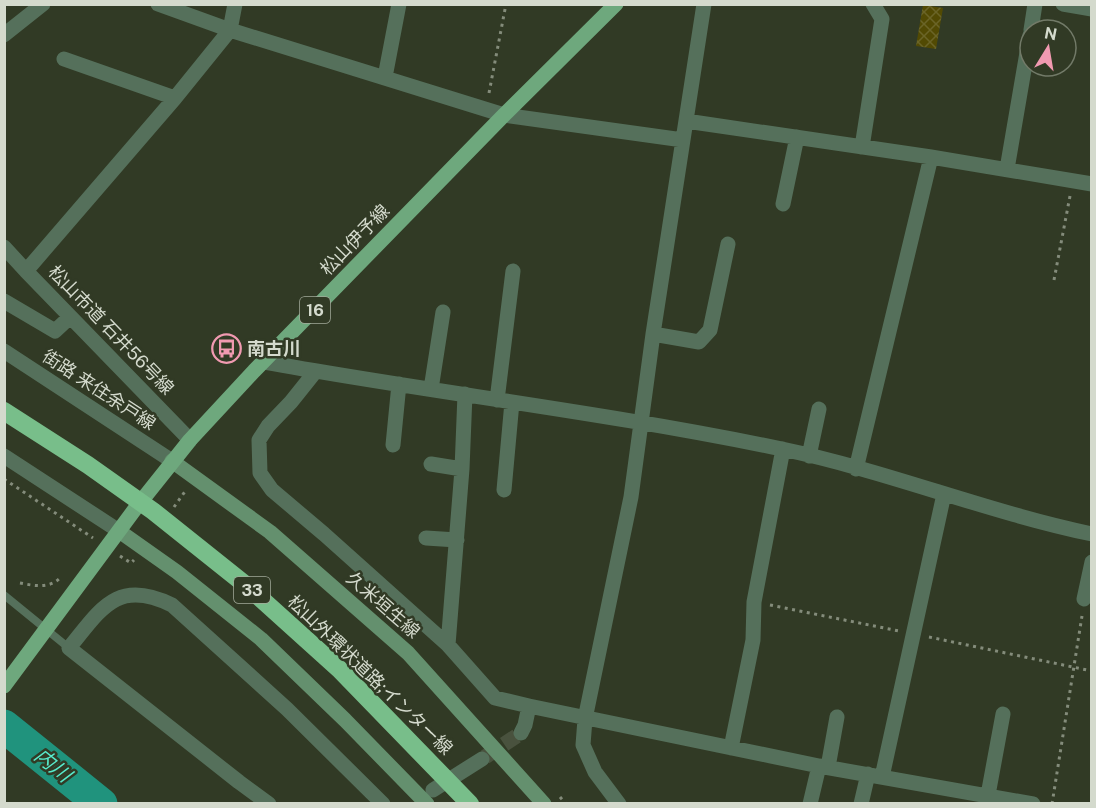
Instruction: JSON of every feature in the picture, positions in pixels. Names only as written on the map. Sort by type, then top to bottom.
[{"type":"highway","name":"松山外環状道路;インター線","points":[[4,411],[88,465],[153,512],[247,586],[339,669],[470,804]]},
{"type":"main road","name":"松山伊予線","points":[[4,686],[190,440],[504,115],[616,4]]},
{"type":"main road","name":"久米垣生線","points":[[172,461],[270,532],[408,653],[544,804]]},
{"type":"main road","points":[[119,531],[177,572],[261,639],[345,720],[430,797]]},
{"type":"street","points":[[4,35],[43,4]]},
{"type":"street","points":[[158,4],[230,30],[504,115],[683,140]]},
{"type":"street","points":[[26,271],[230,30],[235,4]]},
{"type":"street","points":[[385,77],[399,4]]},
{"type":"street","points":[[619,804],[595,772],[582,745],[585,719],[631,497],[653,333],[704,4]]},
{"type":"street","points":[[862,147],[882,19],[873,4]]},
{"type":"street","points":[[1063,4],[1092,9]]},
{"type":"street","points":[[64,59],[174,98]]},
{"type":"street","points":[[1007,170],[1023,78]]},
{"type":"street","points":[[686,121],[931,157],[1092,184]]},
{"type":"street","points":[[783,204],[797,138]]},
{"type":"street","points":[[856,469],[931,157]]},
{"type":"street","points":[[653,333],[699,342],[710,330],[728,244]]},
{"type":"street","name":"松山市道 石井56号線","points":[[4,247],[190,440]]},
{"type":"street","points":[[497,400],[513,271]]},
{"type":"street","points":[[4,301],[55,331],[70,317]]},
{"type":"street","points":[[430,389],[443,312]]},
{"type":"street","name":"街路 来住余戸線","points":[[4,351],[172,461]]},
{"type":"street","points":[[264,363],[640,422],[783,449],[1092,534]]},
{"type":"street","points":[[315,372],[268,426],[259,440],[260,473],[272,490],[448,645],[495,698],[585,719],[875,776],[953,797],[988,795],[1033,804]]},
{"type":"street","points":[[393,445],[399,384]]},
{"type":"street","points":[[448,645],[462,469],[465,394]]},
{"type":"street","points":[[504,490],[512,402]]},
{"type":"street","points":[[809,456],[819,409]]},
{"type":"street","points":[[731,748],[753,640],[754,602],[783,449]]},
{"type":"street","points":[[4,456],[119,531]]},
{"type":"street","points":[[431,464],[462,469]]},
{"type":"street","points":[[861,804],[875,776],[944,494]]},
{"type":"street","points":[[426,537],[457,540]]},
{"type":"street","points":[[1084,599],[1092,562]]},
{"type":"street","points":[[269,804],[69,648],[102,607],[131,595],[152,596],[172,605],[287,709],[383,804]]},
{"type":"street","points":[[521,733],[529,705]]},
{"type":"street","points":[[988,795],[1003,714]]},
{"type":"street","points":[[810,804],[824,766],[837,717]]},
{"type":"street","points":[[430,797],[482,759]]},
{"type":"lane","points":[[4,595],[43,634],[69,648]]},
{"type":"path","points":[[486,109],[506,4]]},
{"type":"path","points":[[1054,280],[1073,181]]},
{"type":"path","points":[[4,479],[94,539]]},
{"type":"path","points":[[172,509],[192,482]]},
{"type":"path","points":[[117,554],[131,563],[138,554]]},
{"type":"path","points":[[1052,804],[1084,599]]},
{"type":"path","points":[[558,795],[566,804]]},
{"type":"building","points":[[923,5],[943,8],[936,49],[916,46]]},
{"type":"waterway","name":"内川","points":[[4,726],[101,804]]},
{"type":"tunnel","points":[[485,757],[521,733]]},
{"type":"place","name":"南古川","points":[[226,349]]}]
